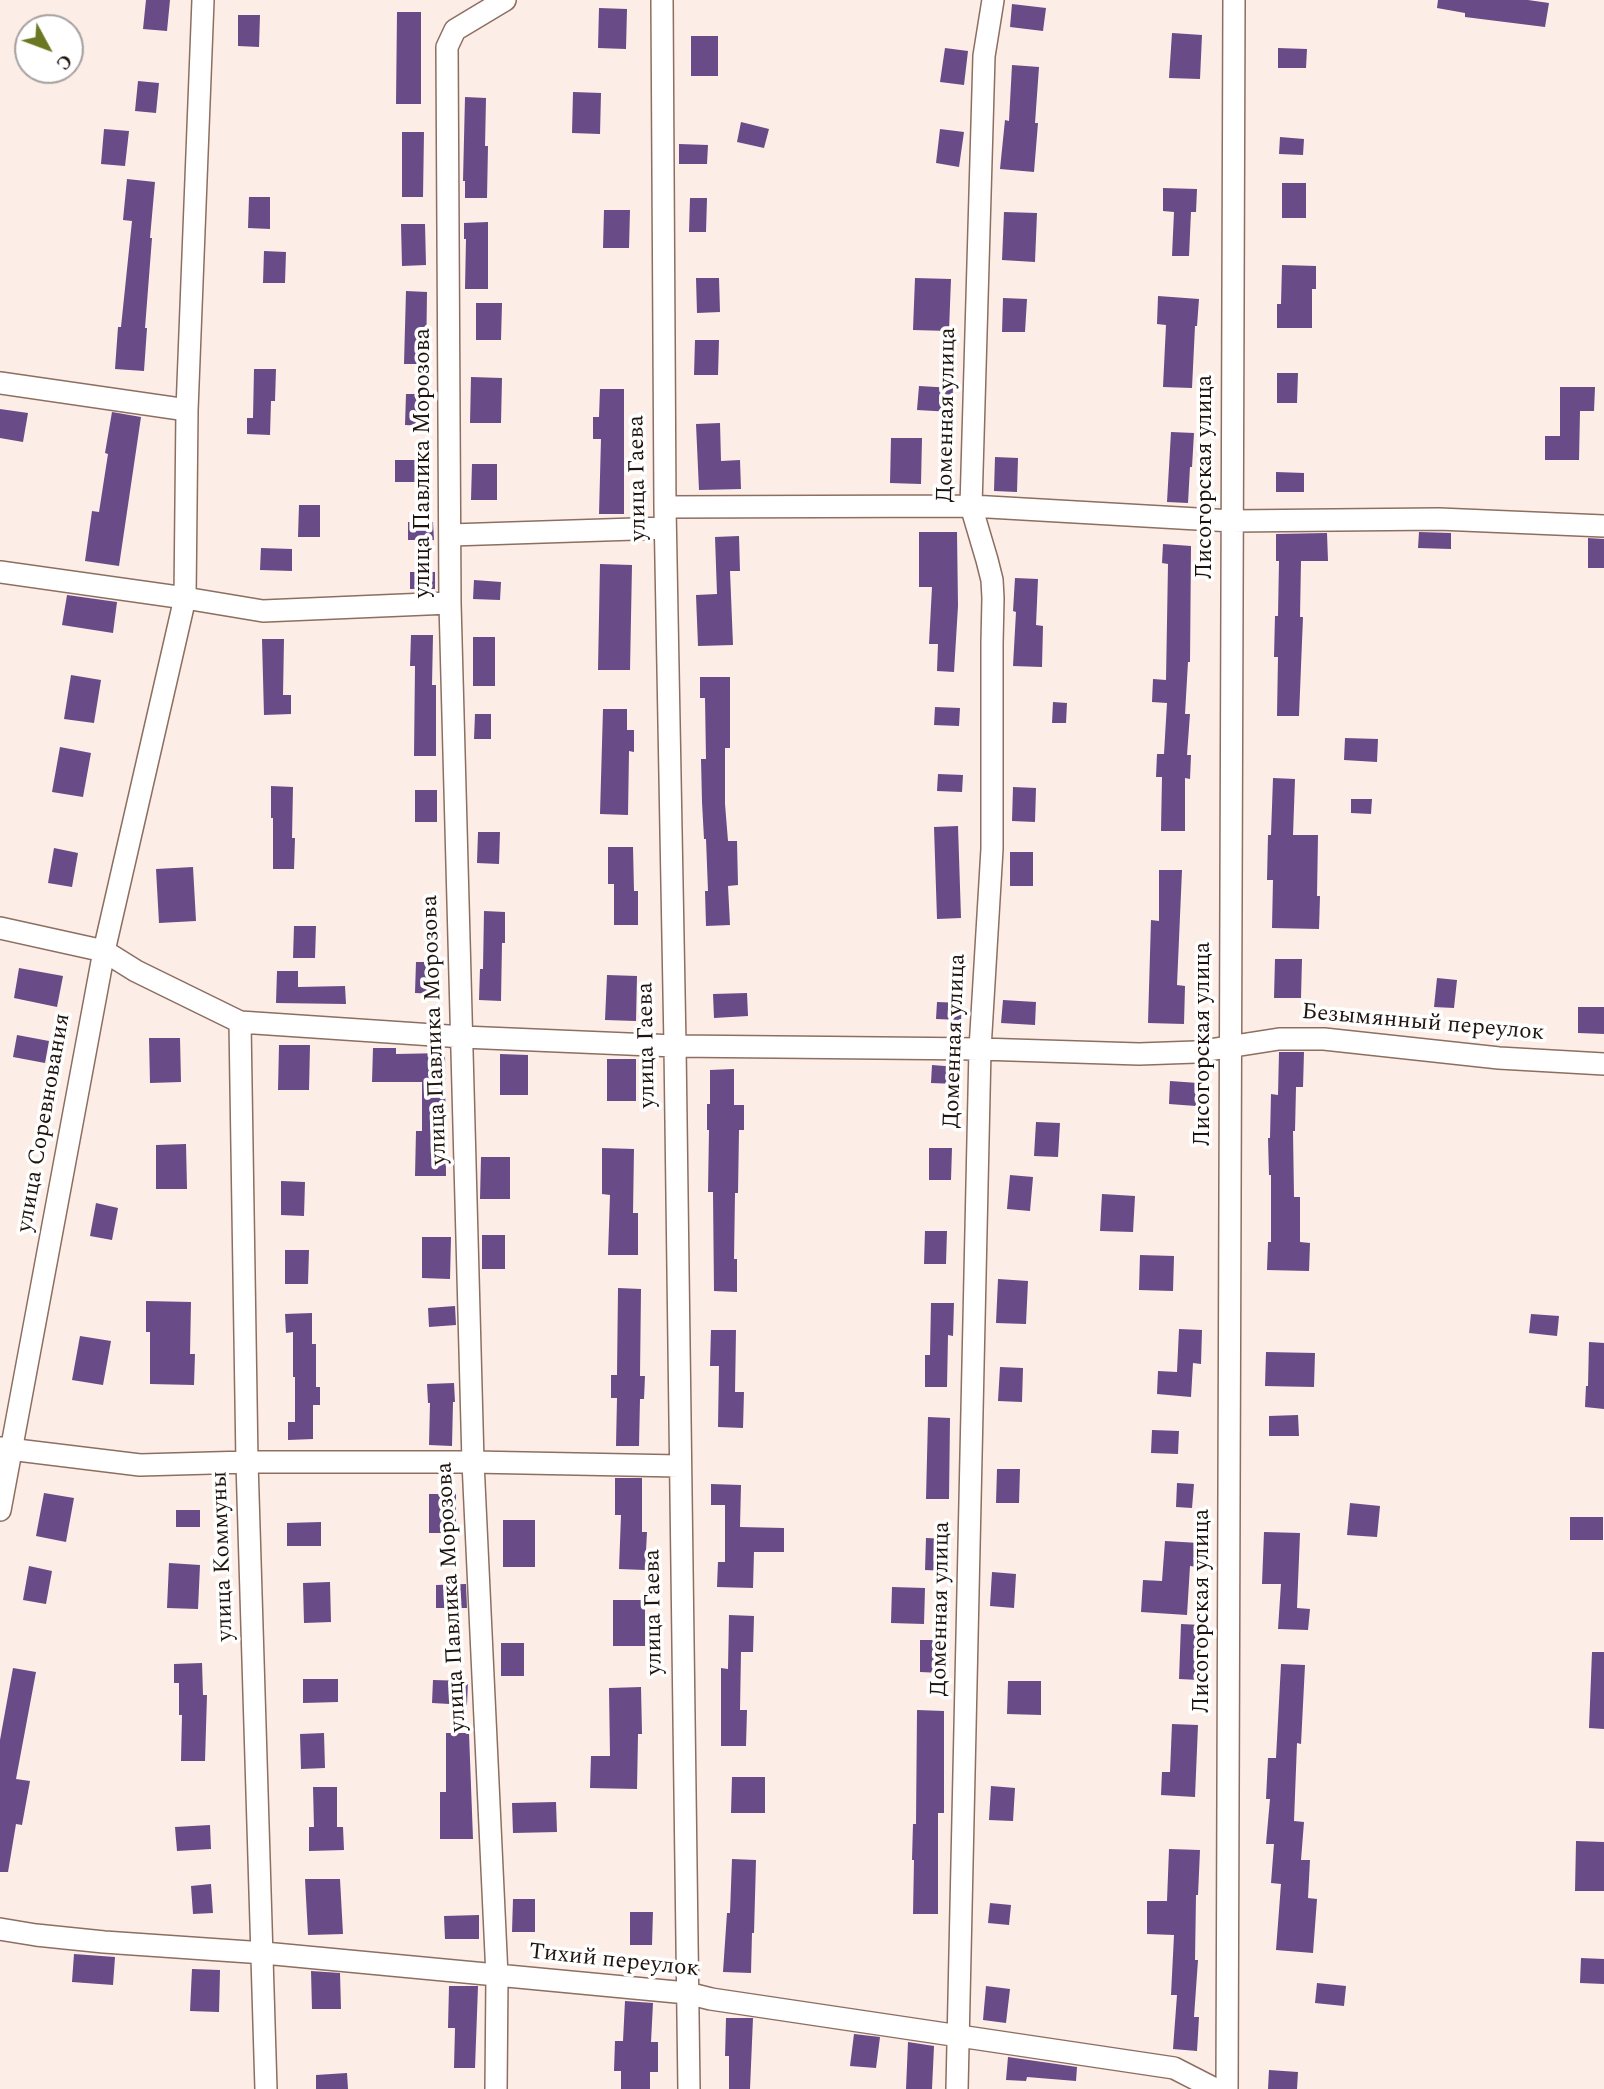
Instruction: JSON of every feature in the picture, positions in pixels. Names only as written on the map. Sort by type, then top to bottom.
[{"type":"street","name":"улица Соревнования","points":[[0,1510],[6,1449],[104,951],[185,598],[187,410],[203,0]]},
{"type":"street","name":"улица Павлика Морозова","points":[[496,2089],[497,1976],[473,1462],[450,603],[447,47],[455,30],[505,0]]},
{"type":"street","name":"улица Гаева","points":[[662,0],[665,528],[689,2089]]},
{"type":"street","name":"Доменная улица","points":[[957,2089],[980,1049],[992,849],[992,580],[971,506],[984,56],[993,0]]},
{"type":"street","name":"Лисогорская улица","points":[[1227,2089],[1234,0]]},
{"type":"street","points":[[0,383],[187,410]]},
{"type":"street","points":[[665,507],[971,506],[1232,521],[1439,519],[1604,526]]},
{"type":"street","points":[[451,535],[665,528]]},
{"type":"street","points":[[0,572],[263,611],[450,603]]},
{"type":"street","name":"Безымянный переулок","points":[[0,928],[104,951],[136,971],[240,1022],[463,1037],[675,1046],[980,1049],[1139,1054],[1196,1052],[1279,1039],[1324,1039],[1499,1058],[1604,1064]]},
{"type":"street","name":"улица Коммуны","points":[[240,1022],[247,1462],[267,2089]]},
{"type":"street","points":[[6,1449],[140,1465],[473,1462],[679,1466]]},
{"type":"street","name":"Тихий переулок","points":[[0,1928],[36,1935],[104,1942],[264,1953],[687,1993],[725,2001],[1174,2068],[1215,2089]]},
{"type":"building","points":[[146,0],[170,0],[167,31],[143,29]]},
{"type":"building","points":[[1438,0],[1528,0],[1549,3],[1545,27],[1465,17],[1465,13],[1437,8]]},
{"type":"building","points":[[1012,4],[1046,8],[1043,31],[1010,27]]},
{"type":"building","points":[[599,8],[627,9],[626,49],[598,48]]},
{"type":"building","points":[[397,12],[421,12],[421,104],[396,104]]},
{"type":"building","points":[[238,15],[260,15],[259,47],[238,46]]},
{"type":"building","points":[[1172,33],[1202,35],[1200,79],[1169,78]]},
{"type":"building","points":[[691,36],[718,36],[718,76],[691,76]]},
{"type":"building","points":[[945,48],[968,51],[964,85],[940,82]]},
{"type":"building","points":[[1278,48],[1307,49],[1306,68],[1278,68]]},
{"type":"building","points":[[1012,65],[1039,67],[1034,172],[1000,169],[1005,120],[1009,121]]},
{"type":"building","points":[[138,81],[159,83],[156,113],[135,111]]},
{"type":"building","points":[[573,92],[601,93],[600,134],[572,133]]},
{"type":"building","points":[[465,97],[486,98],[487,198],[465,198]]},
{"type":"building","points":[[741,122],[769,129],[764,148],[737,142]]},
{"type":"building","points":[[104,129],[129,131],[125,166],[101,164]]},
{"type":"building","points":[[940,129],[964,132],[959,167],[936,163]]},
{"type":"building","points":[[402,132],[424,132],[423,197],[402,197]]},
{"type":"building","points":[[1280,137],[1304,139],[1303,155],[1279,154]]},
{"type":"building","points":[[679,144],[708,145],[707,164],[679,164]]},
{"type":"building","points":[[127,179],[155,182],[144,371],[115,369],[132,221],[123,220]]},
{"type":"building","points":[[1282,183],[1306,183],[1306,218],[1282,218]]},
{"type":"building","points":[[1163,188],[1197,189],[1196,212],[1191,212],[1189,256],[1172,256],[1174,212],[1163,211]]},
{"type":"building","points":[[249,197],[270,197],[270,229],[248,228]]},
{"type":"building","points":[[690,198],[707,198],[706,232],[689,232]]},
{"type":"building","points":[[604,210],[630,210],[629,248],[603,248]]},
{"type":"building","points":[[1004,212],[1037,213],[1035,262],[1002,260]]},
{"type":"building","points":[[488,222],[488,289],[465,289],[464,223]]},
{"type":"building","points":[[401,224],[425,224],[426,265],[402,266]]},
{"type":"building","points":[[264,251],[286,252],[285,283],[263,283]]},
{"type":"building","points":[[1282,265],[1316,266],[1316,289],[1312,289],[1312,328],[1277,328]]},
{"type":"building","points":[[696,278],[719,278],[720,312],[697,313]]},
{"type":"building","points":[[915,278],[951,279],[949,331],[913,330]]},
{"type":"building","points":[[406,291],[427,292],[426,364],[404,364]]},
{"type":"building","points":[[1158,296],[1199,299],[1192,388],[1163,387],[1166,325],[1157,324]]},
{"type":"building","points":[[1003,298],[1027,299],[1025,332],[1002,332]]},
{"type":"building","points":[[476,303],[502,303],[501,340],[476,340]]},
{"type":"building","points":[[695,340],[719,340],[718,375],[694,375]]},
{"type":"building","points":[[254,369],[276,369],[270,435],[247,434],[247,418],[253,418]]},
{"type":"building","points":[[1277,373],[1298,373],[1297,403],[1277,403]]},
{"type":"building","points":[[471,377],[502,378],[501,423],[470,423]]},
{"type":"building","points":[[919,386],[953,388],[952,412],[917,410]]},
{"type":"building","points":[[1560,387],[1595,387],[1594,411],[1580,411],[1579,460],[1545,460],[1545,436],[1560,436]]},
{"type":"building","points":[[600,389],[624,389],[624,514],[599,514],[601,439],[593,439],[593,417],[599,417]]},
{"type":"building","points":[[406,394],[427,394],[427,426],[405,425]]},
{"type":"building","points":[[0,409],[28,413],[23,442],[0,438]]},
{"type":"building","points":[[112,412],[141,417],[119,566],[85,561],[92,511],[99,512]]},
{"type":"building","points":[[720,423],[721,461],[740,460],[741,489],[699,490],[696,424]]},
{"type":"building","points":[[1171,432],[1194,433],[1188,503],[1167,502]]},
{"type":"building","points":[[891,438],[922,438],[921,484],[890,483]]},
{"type":"building","points":[[995,457],[1018,458],[1017,492],[994,491]]},
{"type":"building","points":[[395,460],[427,460],[427,482],[395,482]]},
{"type":"building","points":[[472,464],[497,464],[497,500],[471,500]]},
{"type":"building","points":[[1276,472],[1304,473],[1304,492],[1276,492]]},
{"type":"building","points":[[299,505],[320,505],[320,537],[298,537]]},
{"type":"building","points":[[408,522],[433,522],[434,540],[408,540]]},
{"type":"building","points":[[919,532],[957,532],[958,606],[954,672],[937,671],[938,644],[929,644],[932,587],[919,587]]},
{"type":"building","points":[[1419,532],[1451,533],[1451,549],[1418,548]]},
{"type":"building","points":[[1327,533],[1328,561],[1301,561],[1300,617],[1303,617],[1299,716],[1277,716],[1278,657],[1274,657],[1279,561],[1276,561],[1276,534]]},
{"type":"building","points":[[739,536],[740,571],[730,571],[733,645],[698,646],[696,595],[717,594],[715,537]]},
{"type":"building","points":[[1588,538],[1604,539],[1604,568],[1588,568]]},
{"type":"building","points":[[1163,544],[1191,546],[1190,662],[1185,714],[1190,714],[1187,755],[1191,755],[1190,779],[1185,778],[1185,831],[1161,831],[1162,777],[1156,777],[1157,754],[1164,754],[1167,703],[1152,702],[1153,679],[1166,680],[1168,564],[1162,563]]},
{"type":"building","points":[[261,548],[292,549],[292,571],[260,570]]},
{"type":"building","points":[[600,564],[632,565],[630,670],[598,670]]},
{"type":"building","points":[[410,572],[435,572],[435,589],[410,589]]},
{"type":"building","points":[[1015,578],[1038,579],[1036,625],[1043,626],[1042,667],[1013,666]]},
{"type":"building","points":[[474,580],[501,582],[500,600],[473,599]]},
{"type":"building","points":[[67,595],[117,602],[113,633],[62,625]]},
{"type":"building","points":[[411,635],[433,635],[432,685],[436,685],[436,756],[414,756],[415,666],[410,666]]},
{"type":"building","points":[[473,637],[495,637],[495,686],[473,686]]},
{"type":"building","points":[[262,639],[284,639],[283,695],[291,695],[291,714],[264,715]]},
{"type":"building","points":[[71,675],[101,680],[94,723],[64,719]]},
{"type":"building","points":[[700,677],[730,677],[730,748],[725,748],[725,804],[728,841],[737,841],[738,885],[728,886],[730,925],[706,926],[705,891],[708,891],[701,759],[706,759],[705,698],[700,698]]},
{"type":"building","points":[[1053,702],[1067,703],[1066,723],[1052,723]]},
{"type":"building","points":[[935,707],[960,708],[959,726],[934,725]]},
{"type":"building","points":[[603,709],[627,709],[627,730],[634,730],[634,752],[629,751],[628,815],[600,814]]},
{"type":"building","points":[[475,714],[491,714],[491,739],[474,739]]},
{"type":"building","points":[[1345,738],[1378,739],[1377,762],[1344,760]]},
{"type":"building","points":[[60,747],[91,753],[83,797],[52,792]]},
{"type":"building","points":[[938,774],[963,775],[962,792],[937,791]]},
{"type":"building","points":[[1273,778],[1295,779],[1293,835],[1318,835],[1319,929],[1272,928],[1273,880],[1267,880]]},
{"type":"building","points":[[271,786],[293,787],[294,869],[273,869]]},
{"type":"building","points":[[1013,787],[1036,788],[1035,822],[1012,821]]},
{"type":"building","points":[[415,790],[437,790],[437,822],[415,822]]},
{"type":"building","points":[[1351,799],[1372,799],[1371,814],[1351,813]]},
{"type":"building","points":[[958,826],[961,918],[937,919],[934,827]]},
{"type":"building","points":[[478,832],[500,832],[499,864],[477,863]]},
{"type":"building","points":[[608,847],[633,847],[634,891],[638,891],[638,925],[614,925],[614,884],[608,884]]},
{"type":"building","points":[[54,848],[78,853],[72,887],[48,883]]},
{"type":"building","points":[[1010,852],[1033,852],[1033,886],[1010,886]]},
{"type":"building","points":[[193,867],[196,921],[159,923],[156,869]]},
{"type":"building","points":[[1159,870],[1182,870],[1177,985],[1185,986],[1184,1024],[1148,1023],[1151,920],[1159,921]]},
{"type":"building","points":[[484,911],[505,912],[501,1001],[479,1000],[480,969],[483,969]]},
{"type":"building","points":[[294,926],[316,926],[315,958],[293,958]]},
{"type":"building","points":[[1275,959],[1302,959],[1301,998],[1274,998]]},
{"type":"building","points":[[416,962],[438,962],[437,994],[415,993]]},
{"type":"building","points":[[19,968],[63,976],[57,1007],[14,998]]},
{"type":"building","points":[[277,971],[298,971],[298,987],[345,986],[346,1004],[276,1003]]},
{"type":"building","points":[[607,975],[637,976],[636,1021],[605,1020]]},
{"type":"building","points":[[1437,978],[1457,980],[1454,1008],[1434,1007]]},
{"type":"building","points":[[747,993],[748,1016],[714,1018],[713,994]]},
{"type":"building","points":[[1003,1000],[1036,1002],[1035,1025],[1001,1023]]},
{"type":"building","points":[[937,1002],[962,1003],[961,1020],[936,1019]]},
{"type":"building","points":[[1578,1007],[1604,1007],[1604,1034],[1578,1033]]},
{"type":"building","points":[[17,1035],[49,1041],[45,1063],[13,1057]]},
{"type":"building","points":[[149,1038],[180,1038],[181,1082],[150,1083]]},
{"type":"building","points":[[279,1045],[310,1045],[309,1090],[278,1090]]},
{"type":"building","points":[[373,1048],[396,1048],[396,1054],[445,1053],[446,1176],[415,1176],[416,1131],[422,1131],[422,1082],[372,1082]]},
{"type":"building","points":[[1279,1052],[1304,1052],[1303,1087],[1296,1087],[1293,1131],[1294,1197],[1300,1197],[1300,1242],[1310,1243],[1309,1271],[1267,1270],[1268,1242],[1271,1242],[1268,1138],[1271,1094],[1278,1095]]},
{"type":"building","points":[[500,1054],[528,1055],[528,1095],[500,1095]]},
{"type":"building","points":[[607,1059],[636,1059],[636,1101],[607,1101]]},
{"type":"building","points":[[932,1065],[957,1067],[956,1084],[931,1083]]},
{"type":"building","points":[[734,1069],[734,1105],[744,1105],[744,1130],[739,1130],[738,1193],[735,1193],[734,1259],[737,1259],[737,1292],[714,1291],[713,1192],[708,1192],[707,1130],[710,1070]]},
{"type":"building","points":[[1170,1081],[1198,1083],[1196,1106],[1169,1104]]},
{"type":"building","points":[[1036,1122],[1060,1123],[1058,1157],[1034,1156]]},
{"type":"building","points":[[186,1144],[187,1189],[156,1189],[156,1145]]},
{"type":"building","points":[[602,1148],[634,1149],[633,1213],[638,1213],[638,1255],[608,1255],[610,1195],[602,1194]]},
{"type":"building","points":[[929,1148],[952,1148],[951,1180],[929,1180]]},
{"type":"building","points":[[481,1157],[510,1157],[510,1199],[480,1199]]},
{"type":"building","points":[[1010,1175],[1033,1177],[1030,1211],[1007,1209]]},
{"type":"building","points":[[281,1181],[305,1182],[304,1216],[281,1215]]},
{"type":"building","points":[[1102,1194],[1135,1196],[1133,1232],[1100,1231]]},
{"type":"building","points":[[96,1203],[118,1208],[112,1240],[90,1236]]},
{"type":"building","points":[[925,1231],[947,1231],[946,1264],[924,1264]]},
{"type":"building","points":[[482,1235],[505,1235],[505,1269],[482,1269]]},
{"type":"building","points":[[422,1237],[451,1237],[450,1279],[422,1278]]},
{"type":"building","points":[[285,1250],[309,1250],[308,1284],[285,1284]]},
{"type":"building","points":[[1140,1255],[1174,1256],[1173,1291],[1139,1290]]},
{"type":"building","points":[[998,1279],[1028,1281],[1026,1324],[996,1323]]},
{"type":"building","points":[[618,1288],[641,1289],[640,1376],[645,1376],[644,1399],[640,1399],[639,1446],[616,1446],[617,1398],[611,1398],[611,1375],[617,1375]]},
{"type":"building","points":[[146,1301],[191,1302],[190,1354],[195,1354],[194,1385],[150,1384],[150,1332],[146,1332]]},
{"type":"building","points":[[931,1303],[954,1303],[953,1336],[948,1335],[947,1387],[925,1387],[925,1355],[930,1355]]},
{"type":"building","points":[[455,1306],[456,1325],[429,1327],[428,1308]]},
{"type":"building","points":[[312,1313],[312,1344],[316,1344],[316,1387],[320,1387],[320,1405],[313,1405],[313,1439],[288,1440],[288,1422],[295,1422],[295,1377],[293,1332],[286,1333],[285,1314]]},
{"type":"building","points":[[1531,1314],[1559,1316],[1557,1336],[1529,1333]]},
{"type":"building","points":[[1179,1329],[1202,1330],[1201,1364],[1193,1363],[1191,1397],[1157,1394],[1158,1371],[1177,1372]]},
{"type":"building","points":[[711,1330],[736,1330],[735,1392],[744,1392],[743,1428],[718,1427],[719,1366],[710,1366]]},
{"type":"building","points":[[80,1336],[111,1341],[103,1385],[72,1380]]},
{"type":"building","points":[[1589,1342],[1604,1343],[1604,1409],[1585,1407]]},
{"type":"building","points":[[1266,1352],[1315,1353],[1314,1387],[1265,1386]]},
{"type":"building","points":[[1000,1367],[1023,1368],[1022,1402],[998,1401]]},
{"type":"building","points":[[454,1383],[452,1446],[429,1445],[430,1403],[427,1384]]},
{"type":"building","points":[[1298,1415],[1299,1436],[1269,1436],[1269,1416]]},
{"type":"building","points":[[928,1417],[950,1418],[949,1499],[926,1499]]},
{"type":"building","points":[[1152,1430],[1179,1431],[1178,1454],[1151,1453]]},
{"type":"building","points":[[997,1469],[1020,1469],[1019,1503],[996,1503]]},
{"type":"building","points":[[615,1478],[642,1478],[642,1532],[647,1532],[645,1570],[619,1569],[621,1515],[615,1515]]},
{"type":"building","points":[[1177,1483],[1194,1484],[1192,1508],[1176,1507]]},
{"type":"building","points":[[711,1484],[741,1485],[740,1527],[784,1528],[784,1552],[754,1552],[753,1588],[717,1587],[718,1562],[725,1562],[725,1505],[711,1505]]},
{"type":"building","points":[[44,1493],[74,1498],[66,1542],[36,1536]]},
{"type":"building","points":[[429,1494],[456,1494],[456,1533],[429,1533]]},
{"type":"building","points":[[1350,1503],[1380,1506],[1377,1537],[1347,1535]]},
{"type":"building","points":[[176,1510],[200,1510],[200,1527],[176,1527]]},
{"type":"building","points":[[1570,1517],[1603,1517],[1603,1540],[1570,1540]]},
{"type":"building","points":[[503,1520],[535,1520],[535,1567],[503,1567]]},
{"type":"building","points":[[321,1522],[321,1546],[287,1546],[287,1523]]},
{"type":"building","points":[[1264,1532],[1300,1533],[1297,1608],[1310,1609],[1308,1630],[1278,1629],[1281,1584],[1262,1584]]},
{"type":"building","points":[[926,1538],[948,1539],[947,1571],[925,1570]]},
{"type":"building","points":[[1165,1541],[1199,1543],[1197,1567],[1190,1566],[1187,1615],[1141,1612],[1143,1580],[1162,1581]]},
{"type":"building","points":[[169,1563],[200,1565],[198,1609],[167,1608]]},
{"type":"building","points":[[29,1566],[52,1571],[46,1604],[23,1600]]},
{"type":"building","points":[[992,1572],[1016,1574],[1014,1608],[990,1606]]},
{"type":"building","points":[[330,1582],[331,1622],[304,1623],[303,1583]]},
{"type":"building","points":[[466,1584],[467,1608],[436,1608],[436,1585]]},
{"type":"building","points":[[892,1587],[925,1588],[924,1624],[891,1623]]},
{"type":"building","points":[[613,1600],[645,1600],[645,1646],[613,1646]]},
{"type":"building","points":[[729,1615],[754,1616],[753,1652],[741,1652],[740,1710],[747,1710],[746,1746],[721,1746],[721,1668],[728,1669]]},
{"type":"building","points":[[1181,1624],[1201,1625],[1199,1680],[1179,1679]]},
{"type":"building","points":[[920,1640],[943,1640],[942,1673],[920,1672]]},
{"type":"building","points":[[501,1643],[524,1643],[524,1676],[501,1676]]},
{"type":"building","points":[[1592,1652],[1604,1652],[1604,1729],[1589,1728]]},
{"type":"building","points":[[202,1663],[203,1695],[207,1695],[205,1761],[181,1761],[182,1715],[179,1715],[179,1683],[174,1683],[174,1664]]},
{"type":"building","points":[[1281,1664],[1305,1665],[1301,1744],[1297,1743],[1294,1821],[1304,1822],[1301,1860],[1310,1860],[1308,1898],[1317,1899],[1313,1953],[1276,1950],[1281,1884],[1271,1883],[1274,1844],[1266,1844],[1270,1799],[1266,1799],[1268,1758],[1276,1758]]},
{"type":"building","points":[[13,1668],[36,1672],[16,1779],[30,1781],[22,1825],[16,1824],[8,1872],[0,1872],[0,1740]]},
{"type":"building","points":[[303,1679],[338,1679],[338,1702],[303,1703]]},
{"type":"building","points":[[433,1680],[468,1681],[467,1705],[432,1703]]},
{"type":"building","points":[[1008,1681],[1041,1681],[1041,1715],[1007,1714]]},
{"type":"building","points":[[641,1687],[642,1734],[638,1734],[637,1789],[590,1788],[591,1756],[610,1756],[609,1688]]},
{"type":"building","points":[[917,1710],[944,1711],[944,1813],[938,1813],[938,1914],[913,1914]]},
{"type":"building","points":[[1172,1724],[1198,1725],[1195,1797],[1161,1795],[1162,1772],[1170,1772]]},
{"type":"building","points":[[324,1733],[325,1768],[301,1769],[300,1734]]},
{"type":"building","points":[[446,1733],[469,1733],[473,1839],[440,1839],[440,1792],[446,1792]]},
{"type":"building","points":[[732,1777],[765,1777],[765,1813],[731,1813]]},
{"type":"building","points":[[991,1786],[1015,1788],[1013,1821],[989,1820]]},
{"type":"building","points":[[313,1787],[337,1787],[337,1827],[343,1827],[344,1850],[309,1851],[309,1827],[314,1827]]},
{"type":"building","points":[[556,1802],[557,1832],[513,1833],[512,1803]]},
{"type":"building","points":[[210,1825],[211,1849],[177,1851],[175,1827]]},
{"type":"building","points":[[1576,1841],[1604,1842],[1604,1891],[1575,1891]]},
{"type":"building","points":[[1169,1849],[1200,1850],[1196,1895],[1195,1960],[1198,1960],[1194,2017],[1199,2017],[1197,2051],[1173,2049],[1177,1995],[1171,1995],[1174,1935],[1147,1934],[1147,1901],[1167,1901]]},
{"type":"building","points":[[732,1859],[756,1860],[751,1973],[723,1972],[727,1913],[730,1913]]},
{"type":"building","points":[[305,1879],[340,1879],[343,1934],[308,1935]]},
{"type":"building","points":[[211,1884],[213,1913],[193,1914],[191,1886]]},
{"type":"building","points":[[513,1899],[535,1899],[535,1932],[512,1932]]},
{"type":"building","points":[[990,1903],[1011,1905],[1009,1925],[988,1923]]},
{"type":"building","points":[[630,1912],[653,1912],[652,1945],[630,1945]]},
{"type":"building","points":[[479,1915],[479,1939],[445,1939],[444,1916]]},
{"type":"building","points":[[74,1954],[115,1957],[113,1985],[72,1982]]},
{"type":"building","points":[[1581,1958],[1604,1959],[1604,1984],[1580,1983]]},
{"type":"building","points":[[192,1969],[220,1970],[219,2012],[190,2011]]},
{"type":"building","points":[[311,1971],[340,1973],[341,2009],[312,2009]]},
{"type":"building","points":[[1317,1983],[1346,1986],[1344,2006],[1315,2003]]},
{"type":"building","points":[[449,1986],[478,1986],[475,2068],[454,2068],[455,2028],[448,2028]]},
{"type":"building","points":[[986,1986],[1010,1989],[1006,2023],[983,2020]]},
{"type":"building","points":[[625,2001],[653,2003],[651,2042],[658,2042],[658,2072],[650,2072],[650,2089],[621,2089],[621,2071],[614,2071],[615,2041],[623,2041]]},
{"type":"building","points":[[726,2018],[753,2018],[750,2089],[729,2089],[729,2056],[725,2056]]},
{"type":"building","points":[[854,2034],[880,2037],[876,2068],[850,2066]]},
{"type":"building","points":[[908,2042],[934,2046],[932,2089],[906,2089]]},
{"type":"building","points":[[1008,2057],[1077,2067],[1076,2081],[1027,2077],[1026,2081],[1006,2080]]},
{"type":"building","points":[[1269,2070],[1298,2072],[1297,2089],[1268,2089]]},
{"type":"building","points":[[347,2073],[348,2089],[316,2089],[316,2075]]}]
